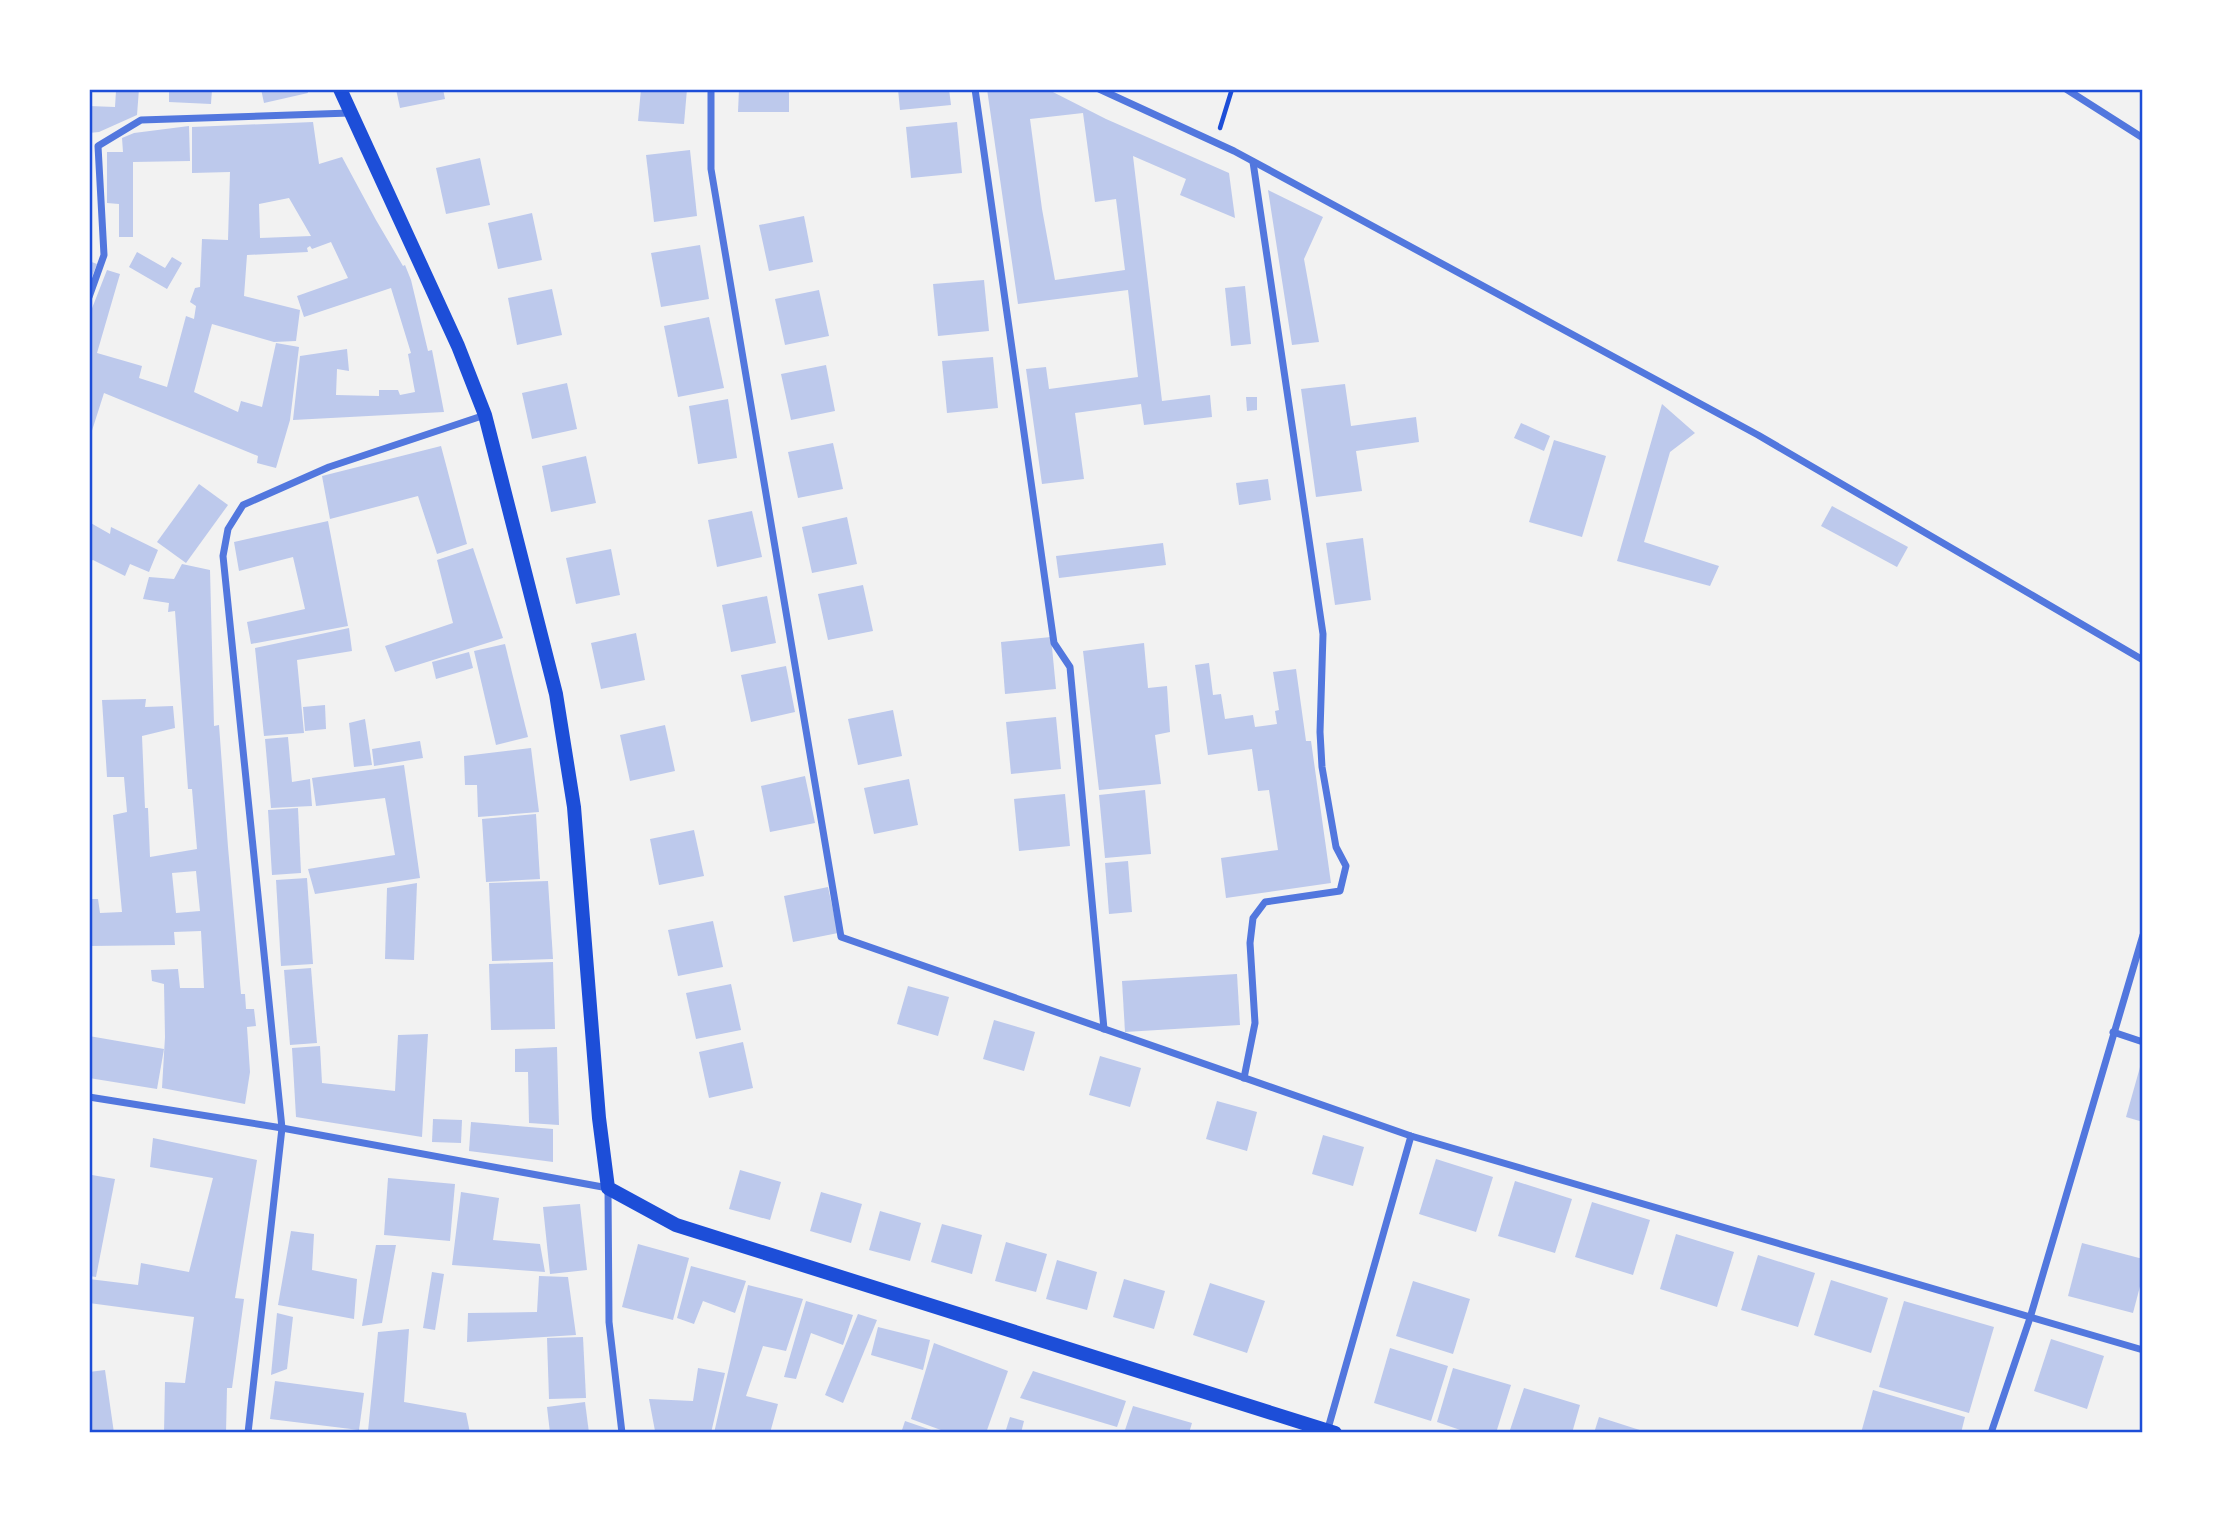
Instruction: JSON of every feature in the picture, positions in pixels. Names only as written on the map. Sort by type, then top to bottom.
[{"type":"main road","points":[[340,89],[458,346],[485,415],[556,694],[574,807],[599,1118],[608,1188],[676,1225],[1330,1432]]},
{"type":"street","points":[[711,89],[711,169],[841,937],[1411,1136],[2143,1350]]},
{"type":"street","points":[[975,89],[1054,643],[1070,667],[1104,1029]]},
{"type":"street","points":[[1099,89],[1216,142],[1758,435],[2143,660]]},
{"type":"street","points":[[2066,89],[2143,138]]},
{"type":"street","points":[[89,297],[104,255],[98,146],[141,120],[351,113]]},
{"type":"street","points":[[1244,1078],[1255,1023],[1250,943],[1253,918],[1265,902],[1340,891],[1346,866],[1336,848],[1322,767],[1320,732],[1323,634],[1253,162]]},
{"type":"street","points":[[248,1433],[282,1128],[223,556],[228,529],[243,505],[280,488],[328,467],[485,415]]},
{"type":"street","points":[[1991,1433],[2030,1318],[2143,935]]},
{"type":"street","points":[[2113,1032],[2143,1042]]},
{"type":"street","points":[[89,1097],[282,1128],[608,1188],[609,1322],[622,1433]]},
{"type":"street","points":[[1330,1432],[1411,1136]]},
{"type":"path","points":[[1216,142],[1232,89]]},
{"type":"building","points":[[139,89],[137,115],[99,132],[89,133],[89,106],[115,107],[116,91]]},
{"type":"building","points":[[169,89],[212,89],[211,104],[169,102]]},
{"type":"building","points":[[261,89],[307,89],[308,93],[264,103]]},
{"type":"building","points":[[396,89],[443,89],[445,99],[400,108]]},
{"type":"building","points":[[641,89],[687,89],[684,124],[638,121]]},
{"type":"building","points":[[739,89],[789,89],[789,112],[738,112]]},
{"type":"building","points":[[898,89],[949,89],[951,105],[900,110]]},
{"type":"building","points":[[987,89],[1047,89],[1106,119],[1229,173],[1235,218],[1180,195],[1186,179],[1133,156],[1162,401],[1210,395],[1212,417],[1144,425],[1141,404],[1075,413],[1084,479],[1042,484],[1026,369],[1046,367],[1049,389],[1138,377],[1128,290],[1018,304]],"holes":[[[1083,113],[1095,202],[1116,199],[1125,270],[1055,280],[1030,119]]]},
{"type":"building","points":[[313,122],[319,164],[342,157],[376,220],[403,266],[405,265],[428,351],[432,350],[444,412],[293,420],[300,356],[347,349],[349,371],[337,369],[336,395],[379,396],[379,390],[398,390],[400,395],[415,392],[408,354],[411,353],[391,288],[304,317],[297,296],[348,278],[331,242],[312,249],[310,246],[307,248],[308,252],[247,255],[244,296],[300,310],[296,341],[274,342],[212,324],[194,392],[238,412],[241,401],[262,407],[276,343],[299,347],[290,420],[276,468],[257,463],[258,456],[104,393],[89,440],[89,316],[107,270],[120,274],[97,353],[142,366],[139,378],[167,387],[186,316],[194,319],[196,306],[190,302],[195,288],[200,287],[202,239],[228,240],[230,172],[192,173],[192,127]],"holes":[[[289,198],[311,236],[260,238],[259,204]]]},
{"type":"building","points":[[957,122],[962,173],[911,178],[906,127]]},
{"type":"building","points":[[189,126],[190,161],[133,162],[133,237],[119,237],[119,204],[107,203],[107,152],[123,152],[122,138],[134,133]]},
{"type":"building","points":[[690,150],[697,216],[654,222],[646,155]]},
{"type":"building","points":[[480,158],[490,205],[446,214],[436,168]]},
{"type":"building","points":[[1268,190],[1323,217],[1304,259],[1319,342],[1292,345]]},
{"type":"building","points":[[532,213],[542,260],[498,269],[488,223]]},
{"type":"building","points":[[804,216],[813,262],[769,271],[759,225]]},
{"type":"building","points":[[700,245],[709,299],[661,307],[651,253]]},
{"type":"building","points":[[137,252],[165,268],[172,257],[182,263],[167,289],[129,267]]},
{"type":"building","points":[[89,261],[97,264],[89,284]]},
{"type":"building","points":[[984,280],[989,331],[938,336],[933,284]]},
{"type":"building","points":[[1245,286],[1251,344],[1231,346],[1225,288]]},
{"type":"building","points":[[552,289],[562,335],[517,345],[508,298]]},
{"type":"building","points":[[819,290],[829,336],[785,345],[775,299]]},
{"type":"building","points":[[709,317],[724,388],[678,397],[664,326]]},
{"type":"building","points":[[993,357],[998,408],[947,413],[942,361]]},
{"type":"building","points":[[826,365],[835,411],[791,420],[781,374]]},
{"type":"building","points":[[567,383],[577,429],[532,439],[522,393]]},
{"type":"building","points":[[1345,384],[1351,426],[1416,417],[1419,442],[1356,451],[1362,491],[1316,497],[1301,389]]},
{"type":"building","points":[[1246,397],[1257,397],[1257,410],[1247,411]]},
{"type":"building","points":[[728,399],[737,458],[698,464],[689,406]]},
{"type":"building","points":[[1662,404],[1695,433],[1670,452],[1644,542],[1719,566],[1710,586],[1617,561]]},
{"type":"building","points":[[1521,423],[1550,436],[1544,451],[1514,438]]},
{"type":"building","points":[[1554,440],[1606,456],[1582,537],[1529,522]]},
{"type":"building","points":[[833,443],[843,489],[798,498],[788,452]]},
{"type":"building","points":[[441,446],[467,544],[437,554],[418,496],[330,519],[322,476]]},
{"type":"building","points":[[586,456],[596,503],[551,512],[542,466]]},
{"type":"building","points":[[1268,479],[1271,500],[1239,505],[1236,483]]},
{"type":"building","points":[[199,484],[228,505],[186,563],[157,542]]},
{"type":"building","points":[[1832,506],[1908,547],[1897,567],[1821,526]]},
{"type":"building","points":[[752,511],[762,557],[717,567],[708,520]]},
{"type":"building","points":[[847,517],[857,564],[812,573],[802,527]]},
{"type":"building","points":[[328,521],[348,626],[251,644],[247,622],[305,609],[293,557],[239,571],[234,542]]},
{"type":"building","points":[[89,522],[110,534],[111,527],[158,550],[149,572],[130,564],[125,576],[93,560],[89,562]]},
{"type":"building","points":[[1363,538],[1371,600],[1335,605],[1326,543]]},
{"type":"building","points":[[1163,543],[1166,565],[1059,578],[1056,556]]},
{"type":"building","points":[[473,548],[503,638],[395,672],[385,646],[453,623],[437,560]]},
{"type":"building","points":[[611,549],[620,595],[576,604],[566,558]]},
{"type":"building","points":[[182,564],[210,570],[214,726],[219,725],[241,994],[245,994],[246,1009],[254,1009],[256,1026],[247,1027],[250,1072],[245,1104],[162,1088],[164,984],[152,981],[151,970],[178,969],[180,988],[204,988],[201,931],[174,932],[175,945],[89,946],[89,899],[98,899],[100,913],[122,912],[113,815],[127,812],[124,777],[107,777],[102,700],[146,699],[145,707],[173,706],[175,728],[142,736],[150,857],[197,849],[192,789],[188,789],[175,611],[168,612],[169,603],[143,599],[149,577],[174,579]],"holes":[[[196,871],[200,911],[176,913],[172,873]]]},
{"type":"building","points":[[863,585],[873,631],[828,640],[818,594]]},
{"type":"building","points":[[767,596],[776,643],[731,652],[722,605]]},
{"type":"building","points":[[349,628],[352,651],[297,660],[304,733],[264,736],[255,648]]},
{"type":"building","points":[[636,633],[645,680],[601,689],[591,643]]},
{"type":"building","points":[[1051,637],[1056,689],[1005,694],[1001,642]]},
{"type":"building","points":[[1144,643],[1148,688],[1167,686],[1170,732],[1155,735],[1161,784],[1099,790],[1083,651]]},
{"type":"building","points":[[505,644],[528,737],[496,745],[474,651]]},
{"type":"building","points":[[469,652],[473,668],[436,679],[432,662]]},
{"type":"building","points":[[1209,663],[1213,695],[1221,694],[1225,719],[1253,715],[1255,727],[1277,724],[1275,711],[1279,710],[1273,672],[1296,669],[1306,741],[1311,741],[1331,883],[1226,898],[1221,858],[1278,850],[1269,790],[1258,791],[1252,749],[1208,755],[1195,665]]},
{"type":"building","points":[[786,666],[795,712],[751,722],[741,675]]},
{"type":"building","points":[[325,705],[326,729],[305,731],[303,707]]},
{"type":"building","points":[[893,710],[902,756],[858,765],[848,719]]},
{"type":"building","points":[[1056,717],[1061,769],[1011,774],[1006,722]]},
{"type":"building","points":[[365,719],[372,765],[354,767],[349,723]]},
{"type":"building","points":[[665,725],[675,771],[630,781],[620,735]]},
{"type":"building","points":[[288,737],[292,782],[310,779],[312,806],[271,808],[265,739]]},
{"type":"building","points":[[420,741],[423,758],[374,766],[372,749]]},
{"type":"building","points":[[531,748],[539,812],[478,817],[477,785],[465,785],[464,756]]},
{"type":"building","points":[[404,765],[420,878],[315,894],[308,869],[395,855],[385,798],[316,806],[312,778]]},
{"type":"building","points":[[805,776],[815,823],[770,832],[761,786]]},
{"type":"building","points":[[909,779],[918,825],[874,834],[864,788]]},
{"type":"building","points":[[1145,790],[1151,854],[1105,858],[1099,795]]},
{"type":"building","points":[[1065,794],[1070,846],[1019,851],[1014,799]]},
{"type":"building","points":[[298,808],[301,873],[272,875],[268,810]]},
{"type":"building","points":[[536,814],[540,879],[486,882],[482,819]]},
{"type":"building","points":[[694,830],[704,876],[659,885],[650,839]]},
{"type":"building","points":[[1128,861],[1132,912],[1109,914],[1105,863]]},
{"type":"building","points":[[307,878],[313,964],[281,966],[276,880]]},
{"type":"building","points":[[548,881],[553,959],[492,961],[489,883]]},
{"type":"building","points":[[417,883],[414,960],[385,959],[387,888]]},
{"type":"building","points":[[828,887],[838,933],[793,942],[784,896]]},
{"type":"building","points":[[713,921],[723,967],[678,976],[668,930]]},
{"type":"building","points":[[553,962],[555,1029],[491,1030],[489,964]]},
{"type":"building","points":[[311,968],[317,1043],[290,1045],[284,970]]},
{"type":"building","points":[[1237,974],[1240,1025],[1125,1032],[1122,981]]},
{"type":"building","points":[[731,984],[741,1030],[696,1039],[686,993]]},
{"type":"building","points":[[908,986],[949,997],[938,1036],[897,1024]]},
{"type":"building","points":[[994,1020],[1035,1032],[1024,1071],[983,1059]]},
{"type":"building","points":[[428,1034],[422,1137],[296,1117],[292,1048],[320,1046],[322,1083],[395,1091],[398,1035]]},
{"type":"building","points":[[89,1036],[164,1049],[157,1089],[89,1078]]},
{"type":"building","points":[[743,1042],[753,1088],[709,1098],[699,1052]]},
{"type":"building","points":[[557,1047],[559,1125],[529,1123],[528,1072],[515,1072],[515,1049]]},
{"type":"building","points":[[1100,1056],[1141,1068],[1130,1107],[1089,1095]]},
{"type":"building","points":[[2143,1060],[2143,1122],[2126,1117]]},
{"type":"building","points":[[1217,1101],[1257,1112],[1247,1151],[1206,1139]]},
{"type":"building","points":[[433,1119],[462,1120],[461,1143],[432,1142]]},
{"type":"building","points":[[471,1122],[553,1129],[553,1162],[469,1151]]},
{"type":"building","points":[[1323,1135],[1364,1147],[1353,1186],[1312,1174]]},
{"type":"building","points":[[153,1138],[257,1160],[235,1298],[244,1299],[232,1388],[227,1388],[226,1433],[164,1433],[165,1382],[185,1383],[194,1317],[89,1303],[89,1279],[138,1285],[141,1263],[189,1272],[213,1178],[150,1167]]},
{"type":"building","points":[[1436,1159],[1493,1177],[1476,1232],[1419,1214]]},
{"type":"building","points":[[740,1170],[781,1182],[770,1220],[729,1209]]},
{"type":"building","points":[[92,1175],[115,1179],[96,1277],[89,1276],[89,1188]]},
{"type":"building","points":[[388,1178],[455,1184],[450,1241],[384,1235]]},
{"type":"building","points":[[1515,1181],[1572,1199],[1555,1253],[1498,1236]]},
{"type":"building","points":[[461,1192],[499,1198],[493,1240],[540,1244],[545,1272],[452,1265]]},
{"type":"building","points":[[821,1192],[862,1204],[851,1243],[810,1231]]},
{"type":"building","points":[[1592,1202],[1650,1220],[1633,1275],[1575,1257]]},
{"type":"building","points":[[580,1204],[587,1270],[550,1274],[543,1207]]},
{"type":"building","points":[[880,1211],[921,1223],[910,1261],[869,1250]]},
{"type":"building","points":[[942,1224],[982,1235],[972,1274],[931,1262]]},
{"type":"building","points":[[291,1231],[314,1234],[312,1270],[357,1279],[354,1319],[278,1305]]},
{"type":"building","points":[[1676,1234],[1734,1252],[1717,1307],[1660,1289]]},
{"type":"building","points":[[1006,1242],[1047,1254],[1036,1292],[995,1281]]},
{"type":"building","points":[[2082,1243],[2143,1259],[2143,1275],[2133,1313],[2068,1296]]},
{"type":"building","points":[[638,1244],[689,1258],[673,1320],[622,1307]]},
{"type":"building","points":[[376,1245],[396,1245],[382,1323],[362,1326]]},
{"type":"building","points":[[1758,1255],[1815,1273],[1798,1327],[1741,1310]]},
{"type":"building","points":[[1057,1260],[1097,1272],[1087,1310],[1046,1299]]},
{"type":"building","points":[[691,1266],[746,1281],[735,1313],[703,1301],[694,1324],[677,1318]]},
{"type":"building","points":[[432,1272],[444,1274],[435,1330],[423,1328]]},
{"type":"building","points":[[539,1276],[568,1277],[576,1335],[467,1342],[468,1313],[537,1312]]},
{"type":"building","points":[[1124,1279],[1165,1291],[1154,1329],[1113,1317]]},
{"type":"building","points":[[1831,1280],[1888,1298],[1871,1353],[1814,1335]]},
{"type":"building","points":[[1413,1281],[1470,1299],[1453,1354],[1396,1336]]},
{"type":"building","points":[[1210,1283],[1265,1301],[1247,1353],[1193,1335]]},
{"type":"building","points":[[748,1285],[803,1299],[786,1351],[763,1346],[746,1396],[778,1404],[770,1433],[714,1433]]},
{"type":"building","points":[[806,1301],[853,1315],[843,1345],[811,1333],[796,1379],[784,1377]]},
{"type":"building","points":[[1904,1301],[1994,1327],[1969,1413],[1879,1387]]},
{"type":"building","points":[[277,1313],[293,1317],[287,1369],[271,1375]]},
{"type":"building","points":[[858,1314],[877,1320],[843,1403],[825,1395]]},
{"type":"building","points":[[878,1327],[930,1340],[923,1370],[871,1355]]},
{"type":"building","points":[[409,1329],[404,1402],[466,1413],[470,1433],[368,1431],[378,1332]]},
{"type":"building","points":[[583,1337],[586,1398],[549,1399],[547,1338]]},
{"type":"building","points":[[2051,1339],[2104,1356],[2087,1409],[2034,1391]]},
{"type":"building","points":[[934,1343],[1008,1371],[986,1433],[949,1433],[911,1419]]},
{"type":"building","points":[[1390,1348],[1448,1366],[1431,1421],[1374,1403]]},
{"type":"building","points":[[698,1368],[725,1373],[711,1433],[655,1431],[649,1399],[693,1401]]},
{"type":"building","points":[[1453,1368],[1511,1385],[1496,1433],[1469,1433],[1437,1422]]},
{"type":"building","points":[[105,1370],[114,1433],[89,1433],[89,1372]]},
{"type":"building","points":[[1033,1371],[1126,1401],[1117,1427],[1020,1398]]},
{"type":"building","points":[[275,1381],[364,1393],[359,1430],[270,1419]]},
{"type":"building","points":[[1524,1388],[1580,1405],[1572,1433],[1509,1433]]},
{"type":"building","points":[[1873,1390],[1965,1417],[1961,1433],[1861,1433]]},
{"type":"building","points":[[585,1402],[589,1433],[550,1433],[547,1407]]},
{"type":"building","points":[[1133,1406],[1192,1423],[1189,1433],[1124,1433]]},
{"type":"building","points":[[1010,1417],[1024,1421],[1021,1433],[1005,1433]]},
{"type":"building","points":[[1599,1417],[1646,1432],[1646,1433],[1594,1433]]},
{"type":"building","points":[[905,1421],[937,1432],[937,1433],[901,1433]]}]
